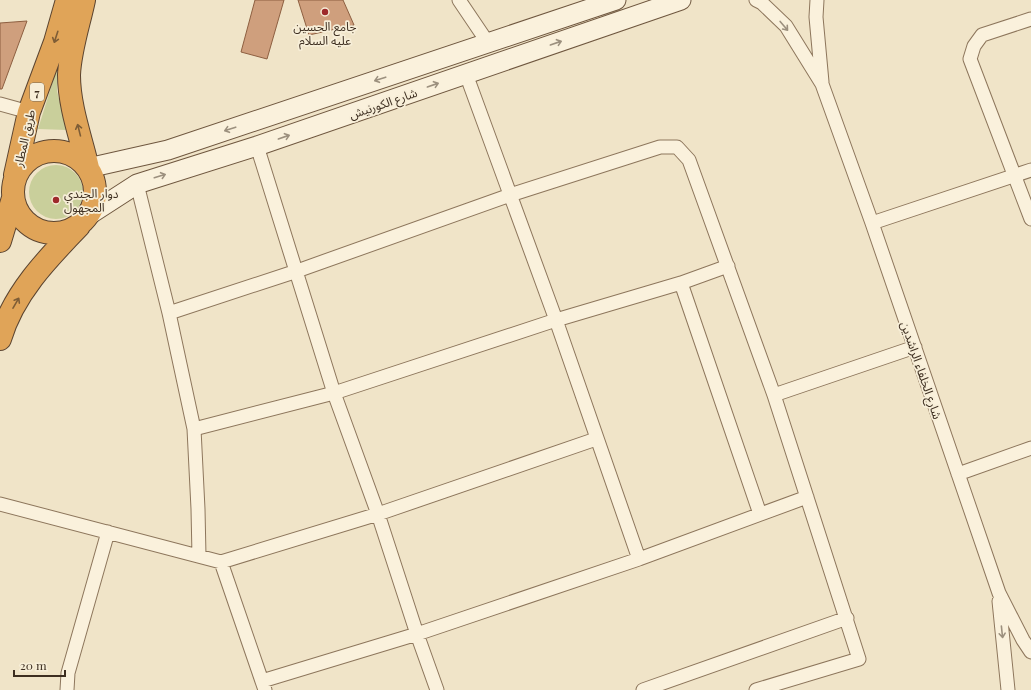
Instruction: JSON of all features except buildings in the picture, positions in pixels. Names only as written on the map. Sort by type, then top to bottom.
[{"type":"highway","name":"طريق المطار","points":[[0,241],[13,192],[29,112],[68,0]]},
{"type":"highway","points":[[84,0],[70,63],[69,75],[73,105],[88,168]]},
{"type":"highway","points":[[0,339],[9,315],[27,284],[53,253],[87,218],[94,204],[96,191],[94,179],[88,168],[80,159],[69,153],[57,151],[45,152],[34,156],[24,164],[17,174],[13,192],[17,209],[24,220],[33,228],[45,232],[57,233],[69,231],[87,218]]},
{"type":"street","points":[[459,0],[488,43]]},
{"type":"street","name":"شارع الكورنيش","points":[[88,168],[168,150],[616,0]]},
{"type":"street","name":"شارع الكورنيش","points":[[87,218],[137,184],[257,146],[681,0]]},
{"type":"street","name":"شارع الخلفاء الراشدين","points":[[817,0],[816,18],[822,84]]},
{"type":"street","name":"شارع الخلفاء الراشدين","points":[[760,1],[786,26],[822,84],[872,223],[999,593],[1023,640],[1031,652]]},
{"type":"street","points":[[1031,19],[982,35],[974,46],[970,59],[1031,219]]},
{"type":"street","points":[[466,74],[556,320],[596,439],[639,559]]},
{"type":"street","points":[[0,104],[29,112]]},
{"type":"street","points":[[257,146],[334,393],[378,514],[437,690]]},
{"type":"street","points":[[168,313],[297,271],[510,195],[660,147],[677,147],[689,160],[774,394],[859,659],[756,690]]},
{"type":"street","points":[[872,223],[1031,170]]},
{"type":"street","points":[[137,184],[194,429],[199,556]]},
{"type":"street","points":[[194,429],[334,393],[556,320],[682,283],[728,266]]},
{"type":"street","points":[[682,283],[760,514]]},
{"type":"street","points":[[774,394],[915,347]]},
{"type":"street","points":[[0,504],[221,562],[378,514],[596,439]]},
{"type":"street","points":[[958,474],[1031,448]]},
{"type":"street","points":[[221,562],[263,686],[639,559],[807,497]]},
{"type":"street","points":[[67,690],[68,673],[108,532]]},
{"type":"street","points":[[999,593],[1008,690]]},
{"type":"street","points":[[643,690],[673,685],[847,618]]},
{"type":"green space","points":[[58,65],[57,91],[67,130],[38,129]]},
{"type":"green space","points":[[56,165],[66,167],[75,173],[81,182],[83,192],[81,202],[75,211],[66,217],[56,219],[46,217],[37,211],[31,202],[29,192],[31,182],[37,173],[46,167]]},
{"type":"place","name":"جامع الحسين عليه السلام","points":[[325,12]]},
{"type":"place","name":"دوار الجندي المجهول","points":[[56,200]]}]
